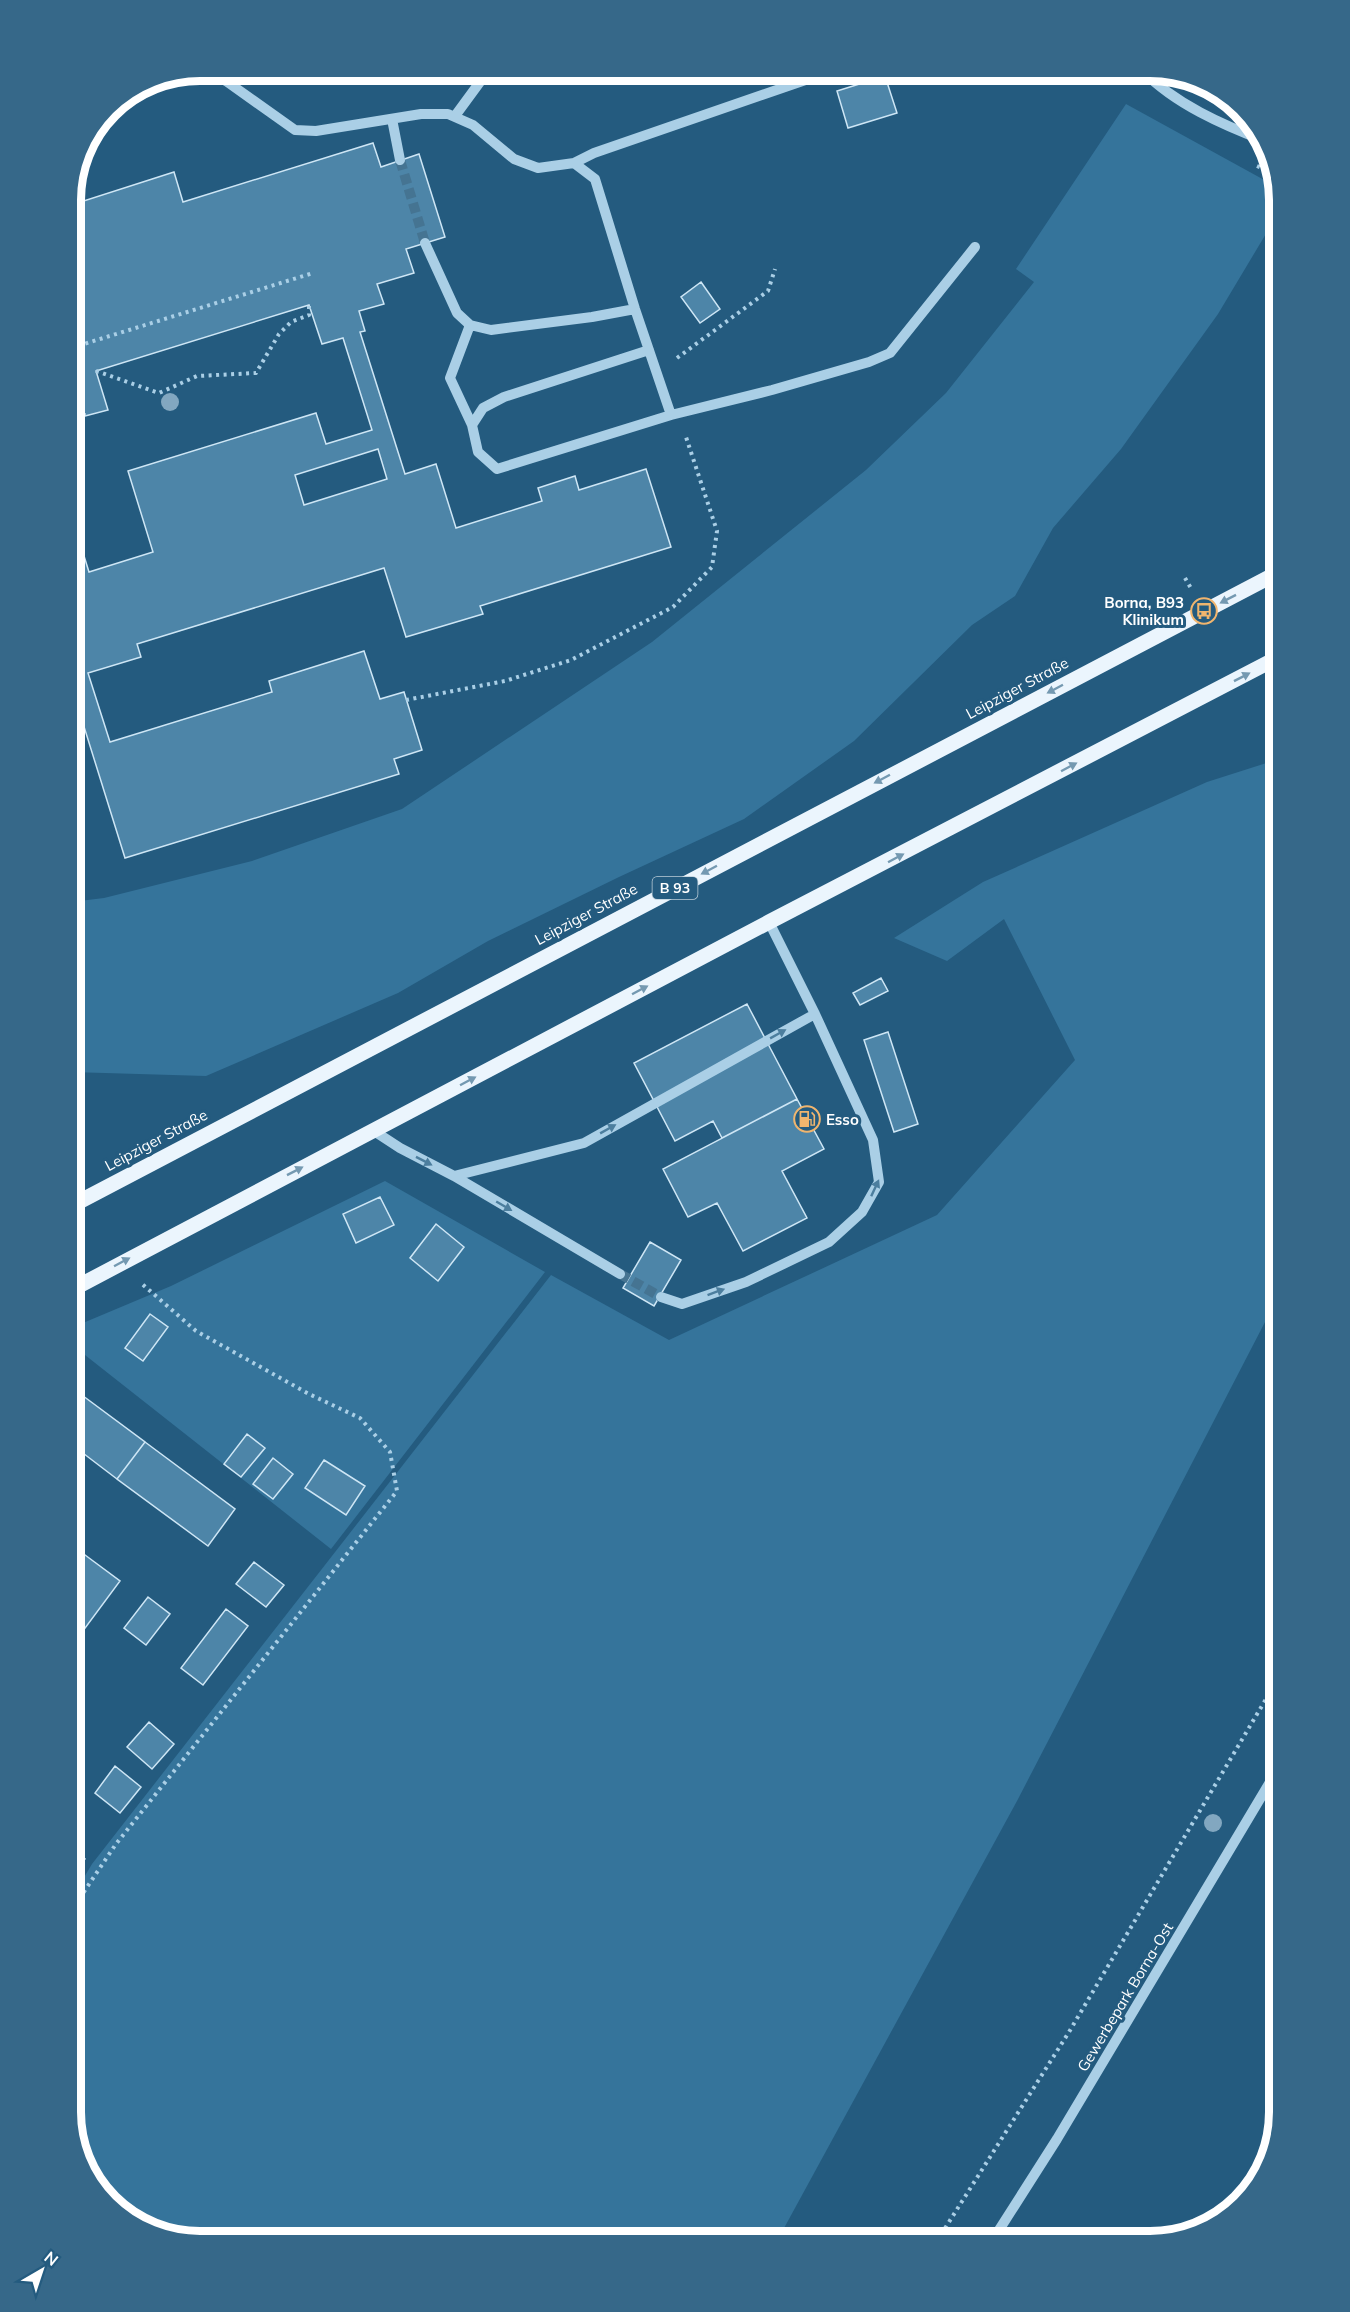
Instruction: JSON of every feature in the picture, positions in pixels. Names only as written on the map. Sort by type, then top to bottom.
[{"type":"main road","name":"Leipziger Straße","points":[[81,1201],[1269,578]]},
{"type":"main road","points":[[81,1285],[769,922],[1269,663]]},
{"type":"street","points":[[226,81],[296,130],[316,131],[421,114],[448,114],[473,125],[514,159],[538,168],[574,163],[594,153],[803,81]]},
{"type":"street","points":[[455,116],[481,81]]},
{"type":"street","points":[[1153,81],[1218,121],[1249,134]]},
{"type":"street","points":[[392,119],[400,160]]},
{"type":"street","points":[[574,163],[596,179],[655,368],[676,414]]},
{"type":"street","points":[[425,243],[457,313],[470,325],[491,330],[635,309]]},
{"type":"street","points":[[470,325],[450,378],[472,425],[478,452],[497,470],[676,414],[772,390],[869,362],[890,353],[975,247]]},
{"type":"street","points":[[472,425],[483,408],[504,397],[649,350]]},
{"type":"street","points":[[662,1297],[682,1305],[746,1282],[829,1242],[862,1212],[879,1182],[873,1140],[815,1014],[769,922]]},
{"type":"street","points":[[454,1176],[584,1143],[815,1014]]},
{"type":"street","points":[[374,1131],[620,1274]]},
{"type":"street","name":"Gewerbepark Borna-Ost","points":[[998,2231],[1057,2139],[1269,1785]]},
{"type":"path","points":[[655,368],[673,361],[768,291],[775,269]]},
{"type":"path","points":[[81,345],[313,273]]},
{"type":"path","points":[[96,371],[159,393],[197,376],[256,373],[279,334],[291,322],[309,315],[309,304]]},
{"type":"path","points":[[406,700],[505,681],[571,660],[673,607],[712,567],[717,531],[676,414]]},
{"type":"path","points":[[81,1895],[116,1844],[397,1491],[390,1452],[360,1418],[309,1394],[196,1331],[120,1264]]},
{"type":"path","points":[[943,2231],[1069,2032],[1269,1696]]},
{"type":"shaded area","points":[[1126,104],[1268,182],[1269,229],[1218,314],[1121,449],[1053,528],[1015,596],[972,625],[854,741],[744,819],[488,941],[398,993],[206,1076],[81,1072],[81,901],[104,898],[252,861],[402,809],[652,642],[866,470],[946,393],[1034,282],[1016,269]]},
{"type":"shaded area","points":[[1269,762],[1269,1314],[1017,1801],[782,2231],[192,2231],[162,2225],[147,2219],[121,2202],[110,2191],[93,2165],[82,2128],[81,1882],[92,1864],[551,1275],[669,1340],[937,1215],[1075,1060],[1004,919],[947,961],[894,938],[983,882],[1207,782]]},
{"type":"shaded area","points":[[385,1181],[545,1272],[331,1549],[81,1352],[81,1324],[171,1286]]},
{"type":"building","points":[[869,81],[887,81],[897,113],[848,128],[837,91]]},
{"type":"building","points":[[373,143],[381,167],[419,154],[445,237],[406,249],[414,273],[377,284],[384,304],[359,311],[365,331],[360,332],[405,474],[436,464],[456,528],[542,501],[538,488],[575,476],[579,490],[646,469],[671,547],[480,606],[483,614],[406,637],[384,568],[137,644],[141,657],[88,673],[110,742],[272,692],[269,681],[364,651],[380,699],[404,692],[422,750],[394,759],[399,774],[125,858],[81,717],[81,546],[89,572],[153,552],[128,471],[316,413],[326,444],[372,430],[343,338],[322,344],[309,305],[96,371],[108,410],[81,415],[81,202],[174,172],[183,202]],"holes":[[[378,449],[387,479],[304,505],[295,475]]]},
{"type":"building","points":[[701,282],[720,309],[700,323],[681,297]]},
{"type":"building","points":[[881,978],[888,991],[860,1005],[853,993]]},
{"type":"building","points":[[747,1004],[797,1099],[722,1138],[713,1121],[675,1141],[634,1063]]},
{"type":"building","points":[[888,1032],[918,1124],[894,1132],[864,1040]]},
{"type":"building","points":[[797,1099],[824,1149],[782,1171],[807,1218],[743,1251],[717,1203],[688,1217],[663,1169]]},
{"type":"building","points":[[380,1197],[394,1225],[356,1243],[343,1214]]},
{"type":"building","points":[[436,1224],[464,1247],[438,1281],[410,1258]]},
{"type":"building","points":[[650,1242],[681,1260],[654,1306],[623,1288]]},
{"type":"building","points":[[150,1314],[168,1327],[143,1361],[125,1348]]},
{"type":"building","points":[[81,1394],[145,1442],[117,1479],[81,1452]]},
{"type":"building","points":[[247,1434],[265,1448],[241,1477],[224,1464]]},
{"type":"building","points":[[145,1442],[235,1509],[208,1546],[117,1479]]},
{"type":"building","points":[[273,1458],[293,1474],[273,1499],[253,1484]]},
{"type":"building","points":[[324,1460],[365,1486],[346,1515],[305,1488]]},
{"type":"building","points":[[81,1552],[120,1581],[81,1634]]},
{"type":"building","points":[[254,1562],[284,1585],[266,1607],[236,1584]]},
{"type":"building","points":[[148,1597],[170,1614],[146,1645],[124,1628]]},
{"type":"building","points":[[226,1609],[248,1626],[203,1685],[181,1668]]},
{"type":"building","points":[[149,1722],[174,1744],[152,1769],[127,1747]]},
{"type":"building","points":[[115,1766],[141,1787],[120,1813],[95,1793]]},
{"type":"tunnel","points":[[400,160],[425,243]]},
{"type":"tunnel","points":[[620,1274],[661,1297]]},
{"type":"place","name":"Borna, B93 Klinikum","points":[[1204,611]]},
{"type":"place","name":"Esso","points":[[807,1119]]}]
